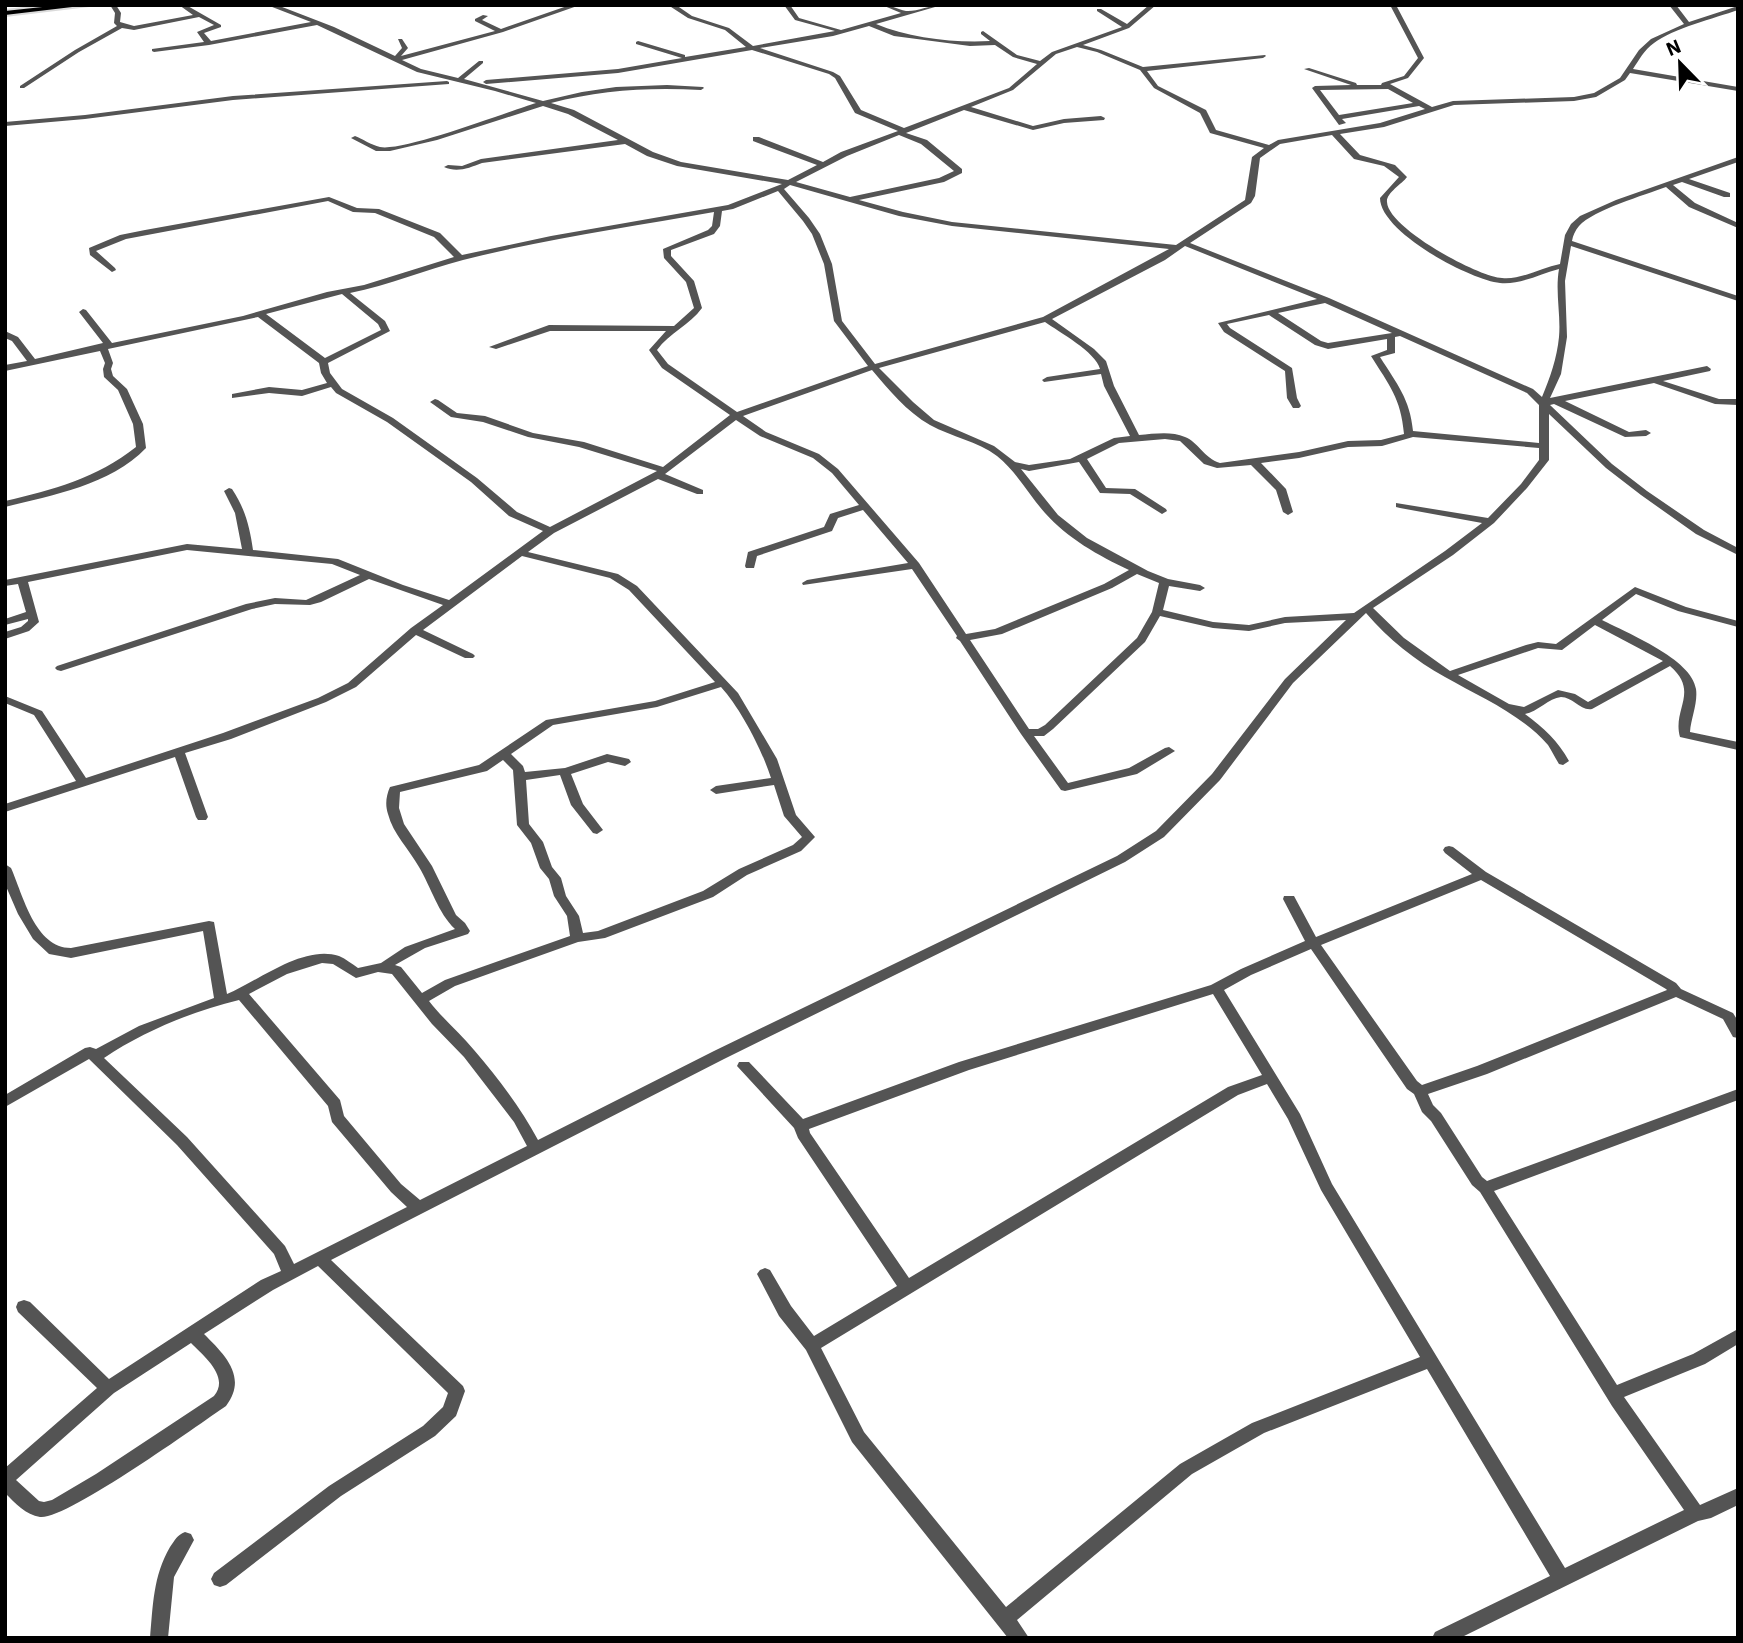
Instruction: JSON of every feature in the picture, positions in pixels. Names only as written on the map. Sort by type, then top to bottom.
[{"type":"main road","points":[[5,13],[86,5]]},
{"type":"street","points":[[113,5],[118,13],[117,23],[134,28],[197,16],[213,19],[219,26],[200,32],[209,43]]},
{"type":"street","points":[[182,5],[197,16]]},
{"type":"street","points":[[270,5],[318,23],[419,71],[497,89],[588,119],[650,154],[680,164],[952,224],[1182,246],[1326,300],[1395,335],[1522,387],[1628,435],[1646,433]]},
{"type":"street","points":[[396,60],[501,31],[577,5]]},
{"type":"street","points":[[671,5],[691,18],[727,29],[752,48],[838,77],[858,111],[924,142],[959,171],[940,180],[849,200]]},
{"type":"street","points":[[787,5],[797,19],[845,31]]},
{"type":"street","points":[[885,5],[909,14]]},
{"type":"street","points":[[5,124],[121,113],[225,99],[414,83],[467,83],[618,71],[845,31],[939,5]]},
{"type":"street","points":[[5,368],[260,314],[366,287],[460,258],[551,238],[718,210],[783,185],[822,164],[1016,86],[1054,53],[1127,27],[1153,5]]},
{"type":"street","points":[[1385,87],[1386,82],[1410,74],[1421,58],[1393,5]]},
{"type":"street","points":[[1672,5],[1688,25]]},
{"type":"street","points":[[5,808],[179,752],[299,709],[352,685],[415,630],[550,531],[661,473],[736,415],[805,388],[876,366],[1046,319],[1182,246],[1248,201],[1256,157],[1269,147],[1286,140],[1400,120],[1465,101],[1587,97],[1612,88],[1631,71],[1642,51],[1653,40],[1738,8]]},
{"type":"street","points":[[1099,10],[1127,27]]},
{"type":"street","points":[[485,16],[477,20],[501,31]]},
{"type":"street","points":[[154,50],[318,23]]},
{"type":"street","points":[[870,24],[894,34],[970,44],[994,43]]},
{"type":"street","points":[[22,87],[121,26]]},
{"type":"street","points":[[983,33],[1015,56],[1040,63]]},
{"type":"street","points":[[396,60],[405,48],[400,40]]},
{"type":"street","points":[[638,43],[690,57]]},
{"type":"street","points":[[1075,45],[1099,51],[1142,69],[1263,57]]},
{"type":"street","points":[[458,80],[481,62]]},
{"type":"street","points":[[1142,69],[1156,87],[1203,112],[1213,131],[1269,147]]},
{"type":"street","points":[[1307,69],[1368,88]]},
{"type":"street","points":[[618,71],[621,88]]},
{"type":"street","points":[[1631,71],[1738,89]]},
{"type":"street","points":[[1351,130],[1340,121],[1315,88],[1385,87],[1432,110]]},
{"type":"street","points":[[355,138],[379,149],[390,149],[469,129],[566,97],[621,88],[701,88]]},
{"type":"street","points":[[1339,117],[1418,104]]},
{"type":"street","points":[[966,108],[1033,128],[1064,121],[1101,118]]},
{"type":"street","points":[[1378,111],[1400,120]]},
{"type":"street","points":[[1334,133],[1356,156],[1379,161],[1400,173],[1403,177],[1385,196],[1384,206],[1392,219],[1430,251],[1497,281],[1509,281],[1546,268],[1564,266]]},
{"type":"street","points":[[756,139],[822,164]]},
{"type":"street","points":[[448,167],[463,168],[481,161],[628,141]]},
{"type":"street","points":[[192,1333],[220,1364],[228,1378],[228,1395],[97,1482],[46,1510],[36,1509],[5,1480],[108,1388],[192,1333],[290,1273],[719,1055],[1109,864],[1160,834],[1216,777],[1289,681],[1362,611],[1449,553],[1490,521],[1524,486],[1544,460],[1549,401],[1563,337],[1560,294],[1574,226],[1583,218],[1738,159]]},
{"type":"street","points":[[1681,179],[1727,195]]},
{"type":"street","points":[[1667,184],[1692,205],[1738,226]]},
{"type":"street","points":[[783,185],[817,232],[827,265],[832,272],[838,321],[866,360],[876,366],[924,417],[1000,453],[1064,526],[1094,547],[1164,583],[1200,588]]},
{"type":"street","points":[[112,270],[94,255],[92,250],[123,237],[145,232],[226,216],[283,209],[324,199],[356,210],[376,211],[430,231],[443,239],[460,258]]},
{"type":"street","points":[[718,210],[715,229],[667,249],[667,256],[690,281],[698,308],[694,315],[673,328],[653,350],[661,362],[763,434],[816,456],[835,471],[915,565],[961,638],[1065,787],[1133,771],[1169,751]]},
{"type":"street","points":[[1569,243],[1738,299]]},
{"type":"street","points":[[324,362],[386,331],[382,323],[343,291]]},
{"type":"street","points":[[1296,406],[1292,398],[1289,370],[1222,325],[1326,300]]},
{"type":"street","points":[[5,504],[67,491],[122,464],[141,448],[138,424],[122,389],[109,377],[106,346],[83,312]]},
{"type":"street","points":[[1270,312],[1318,343],[1328,346],[1395,335]]},
{"type":"street","points":[[260,314],[324,362]]},
{"type":"street","points":[[1046,319],[1091,351],[1103,363],[1109,386],[1136,438]]},
{"type":"street","points":[[493,347],[549,328],[673,328]]},
{"type":"street","points":[[5,329],[32,361]]},
{"type":"street","points":[[1395,335],[1392,351],[1379,354],[1376,360],[1403,401],[1409,434]]},
{"type":"street","points":[[324,362],[323,369],[339,391],[390,420],[474,480],[513,514],[550,531]]},
{"type":"street","points":[[1549,401],[1707,369]]},
{"type":"street","points":[[1047,380],[1106,371]]},
{"type":"street","points":[[1654,381],[1718,402],[1738,402]]},
{"type":"street","points":[[235,396],[269,390],[302,393],[333,384]]},
{"type":"street","points":[[435,401],[454,415],[485,419],[531,435],[581,444],[661,473],[700,492]]},
{"type":"street","points":[[1549,401],[1609,466],[1700,532],[1738,552]]},
{"type":"street","points":[[1011,464],[1029,468],[1082,458],[1105,444],[1136,438],[1183,439],[1213,465],[1254,462],[1338,445],[1382,443],[1409,434],[1544,446]]},
{"type":"street","points":[[1082,458],[1103,491],[1132,491],[1161,511]]},
{"type":"street","points":[[1254,462],[1281,489],[1288,512]]},
{"type":"street","points":[[229,491],[244,522],[248,554]]},
{"type":"street","points":[[1400,505],[1490,521]]},
{"type":"street","points":[[750,566],[751,554],[828,529],[834,516],[864,507]]},
{"type":"street","points":[[5,583],[23,582],[134,560],[180,547],[334,561],[450,604]]},
{"type":"street","points":[[422,999],[450,983],[577,938],[610,932],[659,910],[708,894],[752,867],[797,848],[809,838],[790,816],[771,759],[753,724],[734,695],[679,633],[624,580],[521,553]]},
{"type":"street","points":[[807,583],[915,565]]},
{"type":"street","points":[[961,638],[998,632],[1108,586],[1137,570]]},
{"type":"street","points":[[61,668],[250,606],[275,601],[306,603],[317,600],[368,575]]},
{"type":"street","points":[[5,636],[31,626],[34,622],[23,582]]},
{"type":"street","points":[[1025,732],[1040,733],[1049,727],[1105,671],[1141,640],[1157,612],[1164,583]]},
{"type":"street","points":[[1448,675],[1538,645],[1558,648],[1635,590],[1682,609],[1738,624]]},
{"type":"street","points":[[1157,612],[1213,625],[1249,628],[1285,620],[1362,611],[1422,658],[1505,707],[1549,740],[1563,761]]},
{"type":"street","points":[[5,622],[32,614]]},
{"type":"street","points":[[1595,621],[1671,660],[1685,673],[1692,692],[1684,734],[1738,746]]},
{"type":"street","points":[[415,630],[469,656]]},
{"type":"street","points":[[1505,707],[1526,711],[1558,693],[1571,696],[1588,707],[1671,660]]},
{"type":"street","points":[[384,968],[391,959],[403,953],[463,931],[461,925],[451,916],[418,854],[397,827],[392,800],[394,790],[483,768],[550,722],[657,704],[723,683]]},
{"type":"street","points":[[5,699],[38,713],[83,783]]},
{"type":"street","points":[[179,752],[202,817]]},
{"type":"street","points":[[504,754],[515,762],[519,769],[523,825],[537,842],[547,868],[555,878],[560,896],[573,916],[577,938]]},
{"type":"street","points":[[519,777],[564,772],[607,758],[625,762]]},
{"type":"street","points":[[564,772],[577,805],[597,830]]},
{"type":"street","points":[[716,790],[778,781]]},
{"type":"street","points":[[1449,850],[1482,875],[1671,986],[1676,992],[1728,1016],[1738,1033]]},
{"type":"street","points":[[5,868],[21,904],[22,915],[54,951],[71,953],[209,925],[228,998]]},
{"type":"street","points":[[801,1126],[964,1066],[1216,988],[1313,943],[1482,875]]},
{"type":"street","points":[[1289,899],[1313,943],[1419,1091],[1427,1108],[1436,1117],[1477,1181],[1485,1188],[1619,1401],[1696,1513]]},
{"type":"street","points":[[95,1057],[106,1048],[320,958],[334,958],[356,973],[384,968],[397,970],[437,1021],[469,1053],[519,1118],[535,1148]]},
{"type":"street","points":[[1216,988],[1296,1118],[1326,1186],[1561,1578]]},
{"type":"street","points":[[1419,1091],[1482,1070],[1676,992]]},
{"type":"street","points":[[228,998],[242,995],[258,1012],[335,1104],[337,1118],[396,1188],[418,1208]]},
{"type":"street","points":[[5,1102],[90,1052],[182,1140],[280,1250],[290,1273]]},
{"type":"street","points":[[744,1066],[801,1126],[803,1134],[906,1286]]},
{"type":"street","points":[[812,1345],[1233,1091],[1270,1078]]},
{"type":"street","points":[[1485,1188],[1738,1094]]},
{"type":"street","points":[[220,1579],[335,1491],[429,1431],[450,1411],[457,1391],[319,1258]]},
{"type":"street","points":[[765,1274],[785,1311],[812,1345],[858,1437],[1020,1638]]},
{"type":"street","points":[[24,1307],[108,1388]]},
{"type":"street","points":[[1616,1393],[1699,1359],[1738,1336]]},
{"type":"street","points":[[1005,1619],[1186,1469],[1258,1428],[1429,1361]]},
{"type":"street","points":[[1441,1638],[1696,1513],[1738,1496]]},
{"type":"street","points":[[159,1638],[163,1584],[169,1564],[186,1540]]}]
